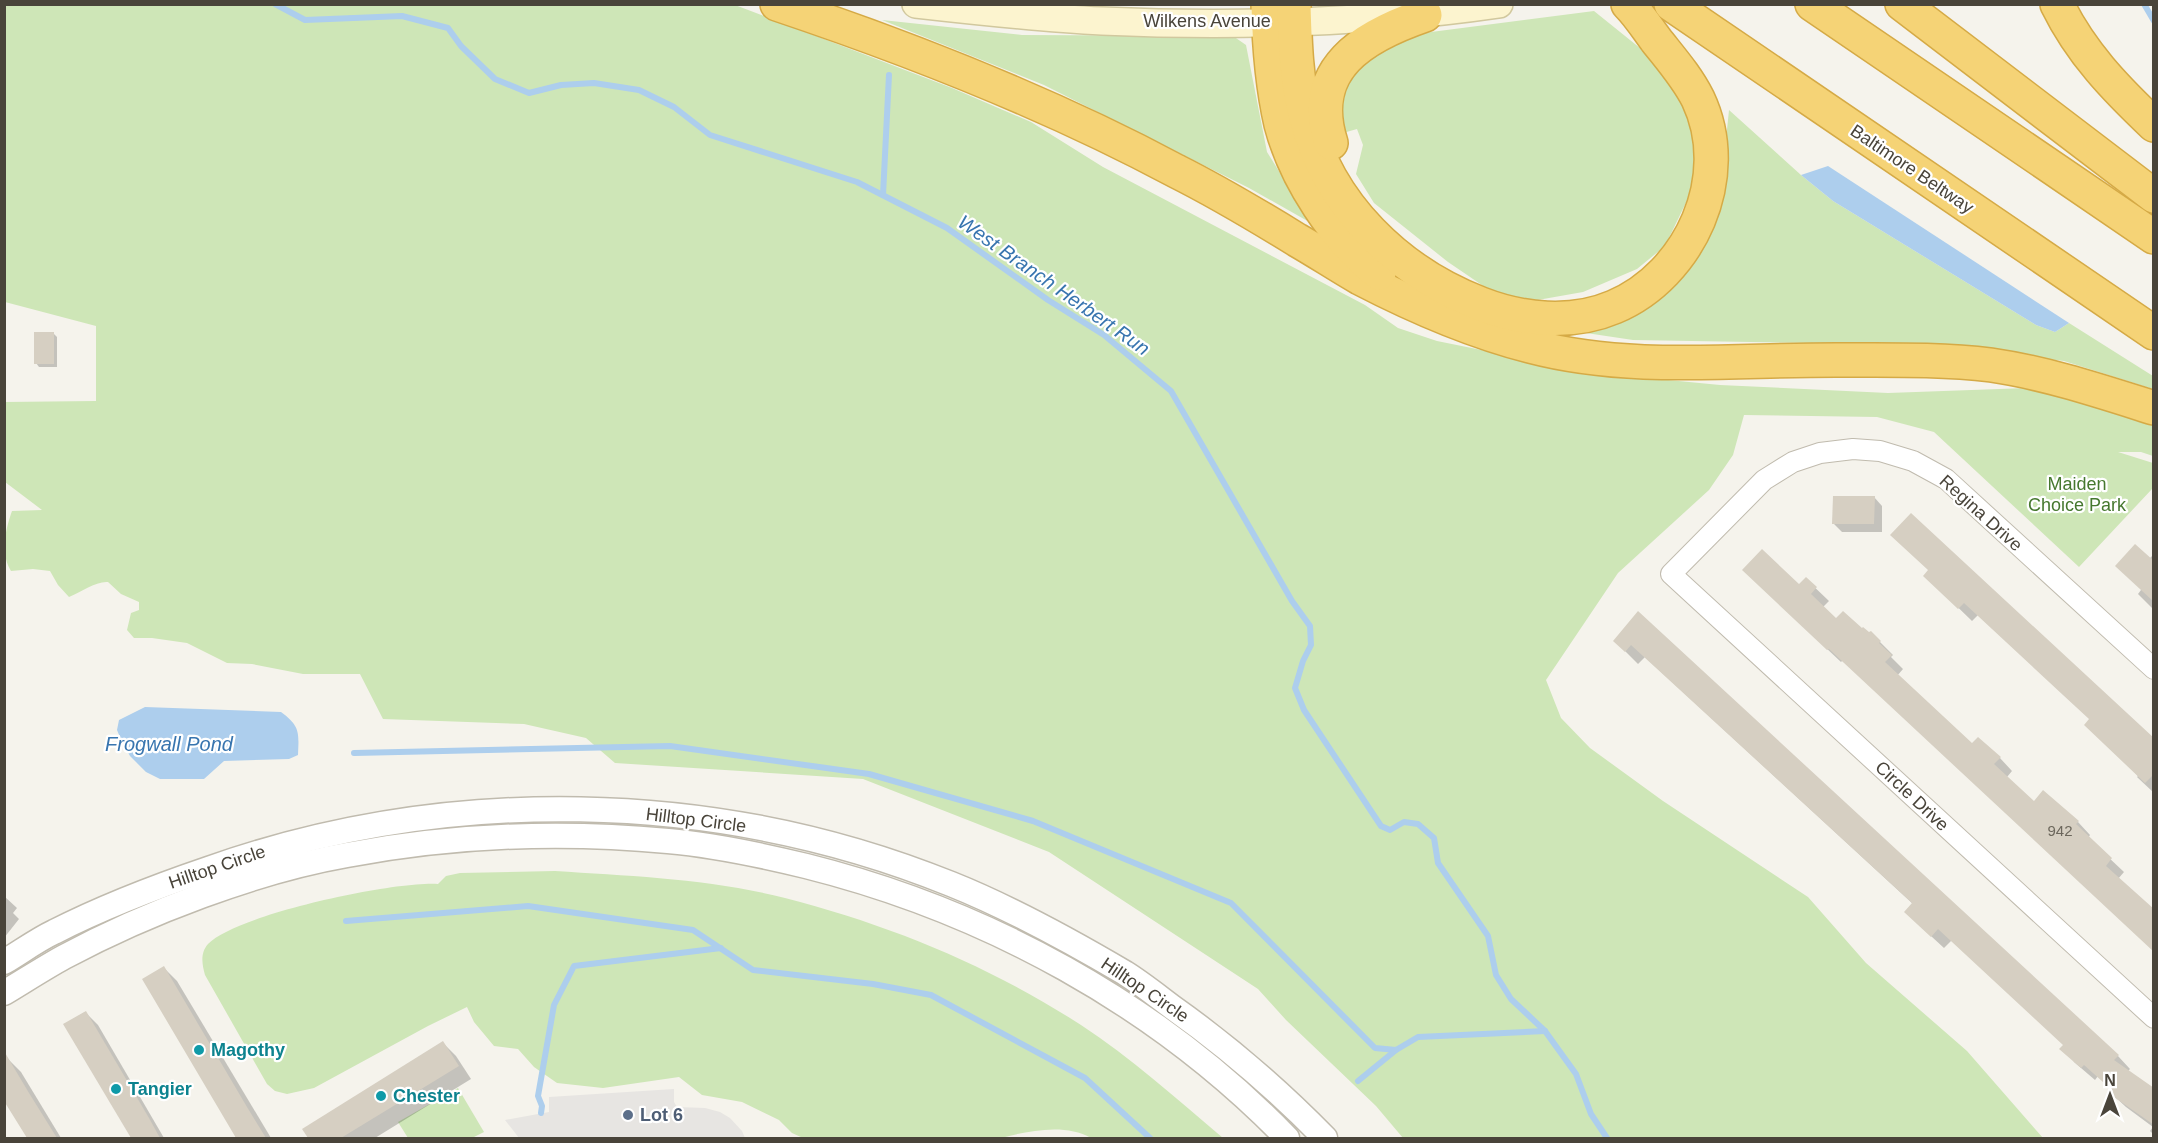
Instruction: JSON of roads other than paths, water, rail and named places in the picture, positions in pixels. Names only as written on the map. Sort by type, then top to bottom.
[{"type":"highway","points":[[777,4],[929,59],[1091,128],[1234,201],[1359,277],[1452,307],[1490,308],[1519,315],[1552,319],[1580,316],[1613,308],[1643,291],[1665,272],[1686,245],[1701,216],[1708,186],[1710,155],[1707,128],[1698,100],[1684,76],[1628,4]]},
{"type":"highway","name":"Baltimore Beltway","points":[[1671,4],[2154,333]]},
{"type":"highway","points":[[1902,4],[2154,196]]},
{"type":"highway","points":[[2057,4],[2067,25],[2096,67],[2154,125]]},
{"type":"highway","points":[[1816,7],[2154,237]]},
{"type":"highway","points":[[1281,13],[1273,80],[1282,126],[1298,168],[1319,206],[1343,239],[1377,271],[1530,346],[1576,356],[1614,360],[1664,362],[1844,360],[1988,365],[2040,374],[2154,408]]},
{"type":"highway","points":[[1425,15],[1392,27],[1351,53],[1332,80],[1326,96],[1325,113],[1333,150],[1351,182],[1371,212],[1452,307]]},
{"type":"main road","name":"Wilkens Avenue","points":[[916,4],[1103,21],[1281,13],[1425,15],[1499,4]]},
{"type":"street","name":"Regina Drive","points":[[1671,574],[1764,480],[1793,462],[1820,453],[1853,449],[1880,451],[1913,461],[1946,479],[2154,669]]},
{"type":"street","name":"Circle Drive","points":[[1671,574],[2154,1018]]},
{"type":"street","name":"Hilltop Circle","points":[[4,962],[51,933],[177,879],[258,851],[338,831],[420,817],[501,810],[580,809],[672,814],[767,830],[856,851],[951,884],[1036,923],[1128,975],[1209,1033],[1288,1101],[1325,1138]]},
{"type":"street","name":"Hilltop Circle","points":[[4,993],[64,957],[187,902],[264,875],[344,855],[422,843],[502,836],[580,835],[671,841],[763,856],[850,877],[948,911],[1023,945],[1117,999],[1193,1054],[1287,1138]]},
{"type":"water","points":[[1828,166],[2069,323],[2055,332],[2036,325],[1833,201],[1801,175]]},
{"type":"water","name":"Frogwall Pond","points":[[145,707],[281,712],[292,721],[297,730],[298,755],[289,759],[224,761],[204,779],[160,779],[146,772],[130,756],[117,730],[119,720]]},
{"type":"waterway","name":"West Branch Herbert Run","points":[[275,4],[305,20],[402,16],[448,28],[461,46],[495,79],[529,93],[561,85],[594,83],[639,90],[674,107],[710,135],[857,182],[947,228],[1048,300],[1104,335],[1171,391],[1292,601],[1310,626],[1311,645],[1303,661],[1295,688],[1304,710],[1381,826],[1390,830],[1404,822],[1418,824],[1434,838],[1438,863],[1488,936],[1496,975],[1511,999],[1545,1031],[1576,1074],[1591,1114],[1607,1138]]},
{"type":"waterway","points":[[2144,4],[2154,21]]},
{"type":"waterway","points":[[883,195],[889,75]]},
{"type":"waterway","points":[[354,753],[670,746],[869,774],[1033,821],[1231,903],[1375,1048],[1396,1050],[1418,1037],[1545,1031]]},
{"type":"waterway","points":[[346,921],[528,906],[693,930],[753,970],[873,984],[931,995],[1085,1078],[1150,1138]]},
{"type":"waterway","points":[[541,1113],[542,1106],[538,1096],[554,1005],[574,966],[721,948]]},
{"type":"waterway","points":[[1358,1081],[1396,1050]]},
{"type":"place","name":"Magothy","points":[[199,1050]]},
{"type":"place","name":"Tangier","points":[[116,1089]]},
{"type":"place","name":"Chester","points":[[381,1096]]},
{"type":"place","name":"Lot 6","points":[[628,1115]]},
{"type":"park label","name":"Maiden Choice Park","points":[[2077,494]]}]
